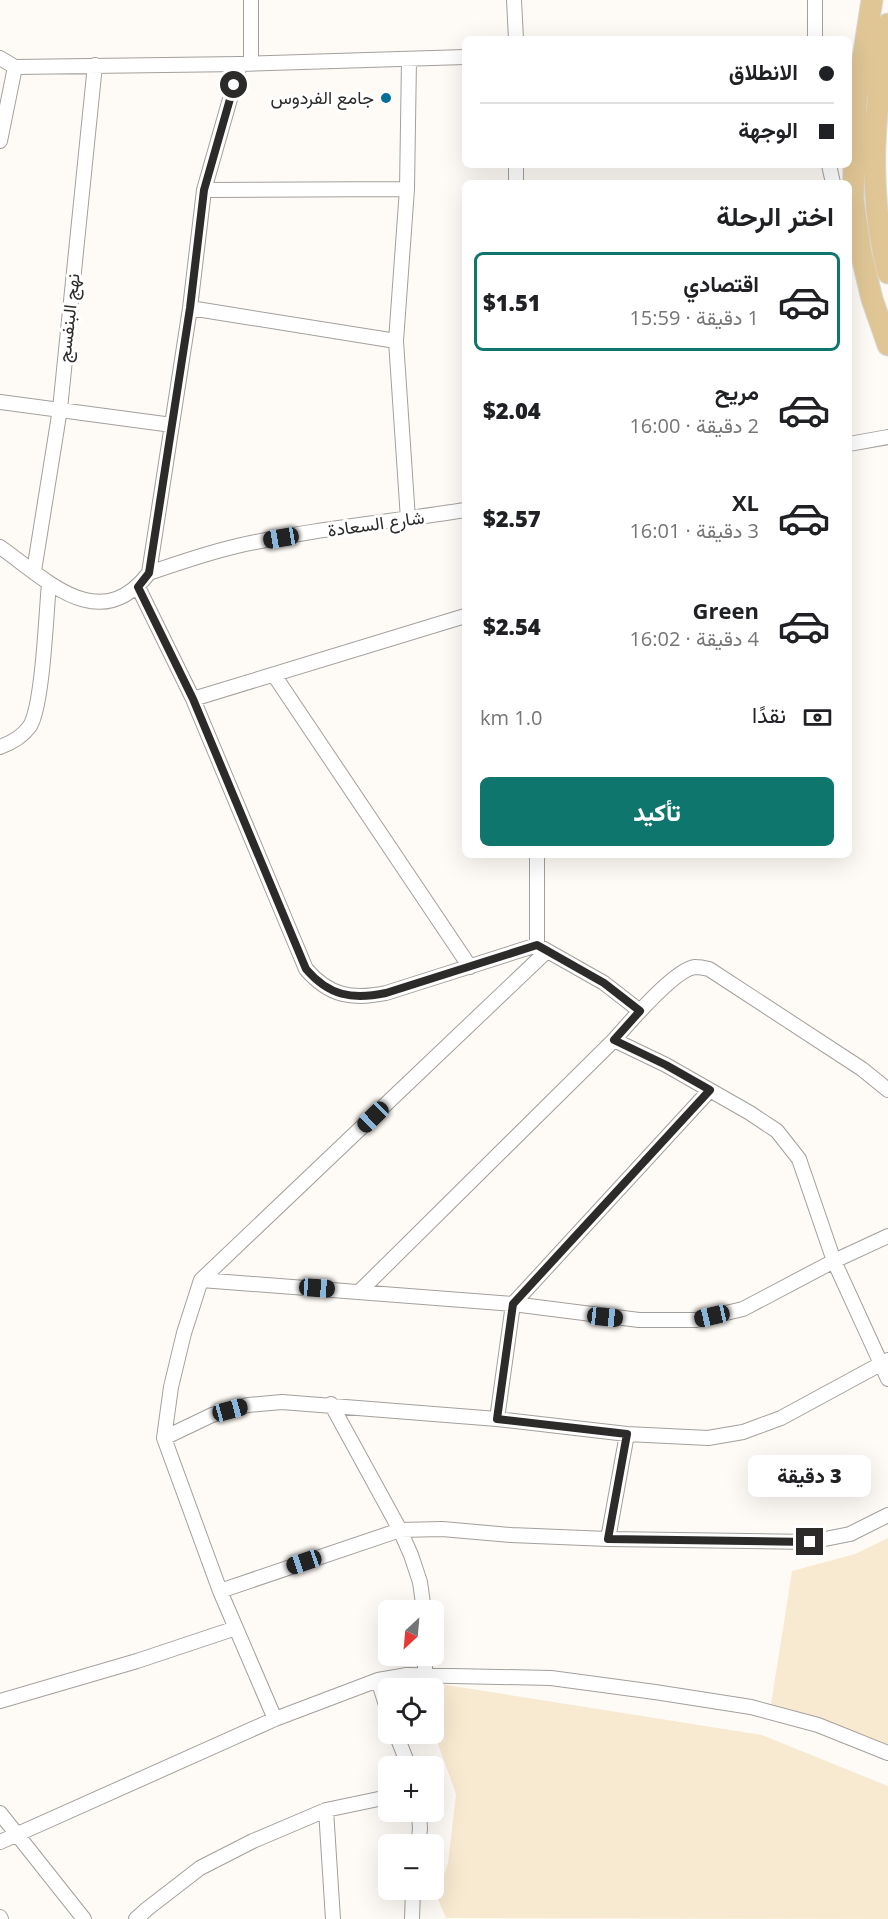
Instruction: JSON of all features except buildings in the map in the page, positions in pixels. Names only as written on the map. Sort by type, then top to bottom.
[{"type":"main road","points":[[872,0],[856,103],[853,200],[861,253],[872,299],[888,345]]},
{"type":"main road","points":[[888,24],[875,119],[874,163],[881,245],[888,273]]},
{"type":"street","points":[[0,547],[49,584],[71,596],[92,602],[116,599],[138,587],[149,573],[190,308],[204,190],[246,64],[251,0]]},
{"type":"street","points":[[514,0],[516,36]]},
{"type":"street","points":[[815,0],[815,36]]},
{"type":"street","points":[[0,58],[15,67],[246,64],[462,57]]},
{"type":"street","points":[[408,519],[396,341],[407,189],[409,59]]},
{"type":"street","name":"نهج البنفسج","points":[[34,571],[60,409],[95,65]]},
{"type":"street","points":[[0,141],[15,67]]},
{"type":"street","points":[[204,190],[407,189]]},
{"type":"street","points":[[852,233],[861,253]]},
{"type":"street","points":[[190,308],[396,341]]},
{"type":"street","points":[[0,402],[172,425]]},
{"type":"street","points":[[852,443],[888,437]]},
{"type":"street","name":"شارع السعادة","points":[[149,573],[192,557],[238,546],[302,534],[462,510]]},
{"type":"street","points":[[0,747],[12,742],[30,726],[38,703],[49,584]]},
{"type":"street","points":[[138,587],[193,699],[306,969],[318,983],[334,992],[351,997],[368,997],[542,948],[604,983],[640,1011]]},
{"type":"street","points":[[193,699],[462,617]]},
{"type":"street","points":[[274,675],[470,967]]},
{"type":"street","points":[[275,1719],[220,1591],[164,1438],[171,1387],[181,1344],[201,1280],[542,948],[537,858]]},
{"type":"street","points":[[360,1291],[614,1040],[640,1011],[686,970],[696,967],[709,969],[862,1069],[888,1090]]},
{"type":"street","points":[[614,1040],[666,1065],[777,1131],[799,1159],[834,1261],[884,1362],[888,1379]]},
{"type":"street","points":[[497,1419],[513,1304],[710,1090]]},
{"type":"street","points":[[201,1280],[513,1304],[639,1320],[696,1320],[743,1309],[834,1261],[888,1236]]},
{"type":"street","points":[[164,1438],[212,1415],[248,1406],[282,1402],[331,1404],[497,1419],[627,1434],[708,1438],[743,1432],[781,1418],[884,1362]]},
{"type":"street","points":[[331,1404],[400,1530],[420,1582],[422,1600]]},
{"type":"street","points":[[608,1539],[627,1434]]},
{"type":"street","points":[[220,1591],[400,1530],[442,1529],[511,1535],[608,1539],[810,1542],[850,1534],[888,1515]]},
{"type":"street","points":[[0,1701],[137,1661],[236,1628]]},
{"type":"street","points":[[425,1666],[425,1675]]},
{"type":"street","points":[[390,1678],[407,1675],[551,1678],[655,1692],[751,1707],[818,1725],[888,1753]]},
{"type":"street","points":[[0,1842],[275,1719],[378,1680]]},
{"type":"street","points":[[136,1919],[200,1869],[253,1841],[326,1810],[378,1799]]},
{"type":"street","points":[[326,1810],[333,1919]]},
{"type":"street","points":[[0,1813],[84,1919]]},
{"type":"street","points":[[412,1919],[413,1900]]},
{"type":"shaded area","points":[[888,1538],[888,1751],[770,1711],[792,1571],[855,1554]]},
{"type":"shaded area","points":[[444,1685],[762,1735],[888,1786],[888,1919],[446,1918],[438,1900],[444,1900],[444,1875],[448,1863],[456,1794],[438,1744],[444,1744]]},
{"type":"place","name":"جامع الفردوس","points":[[386,98]]},
{"type":"route","points":[[234,85],[204,190],[190,308],[149,573],[138,587],[193,699],[306,969],[318,983],[334,992],[351,997],[368,997],[537,945],[604,983],[640,1011],[614,1040],[666,1065],[710,1090],[513,1304],[497,1419],[627,1434],[608,1539],[810,1542]]}]
